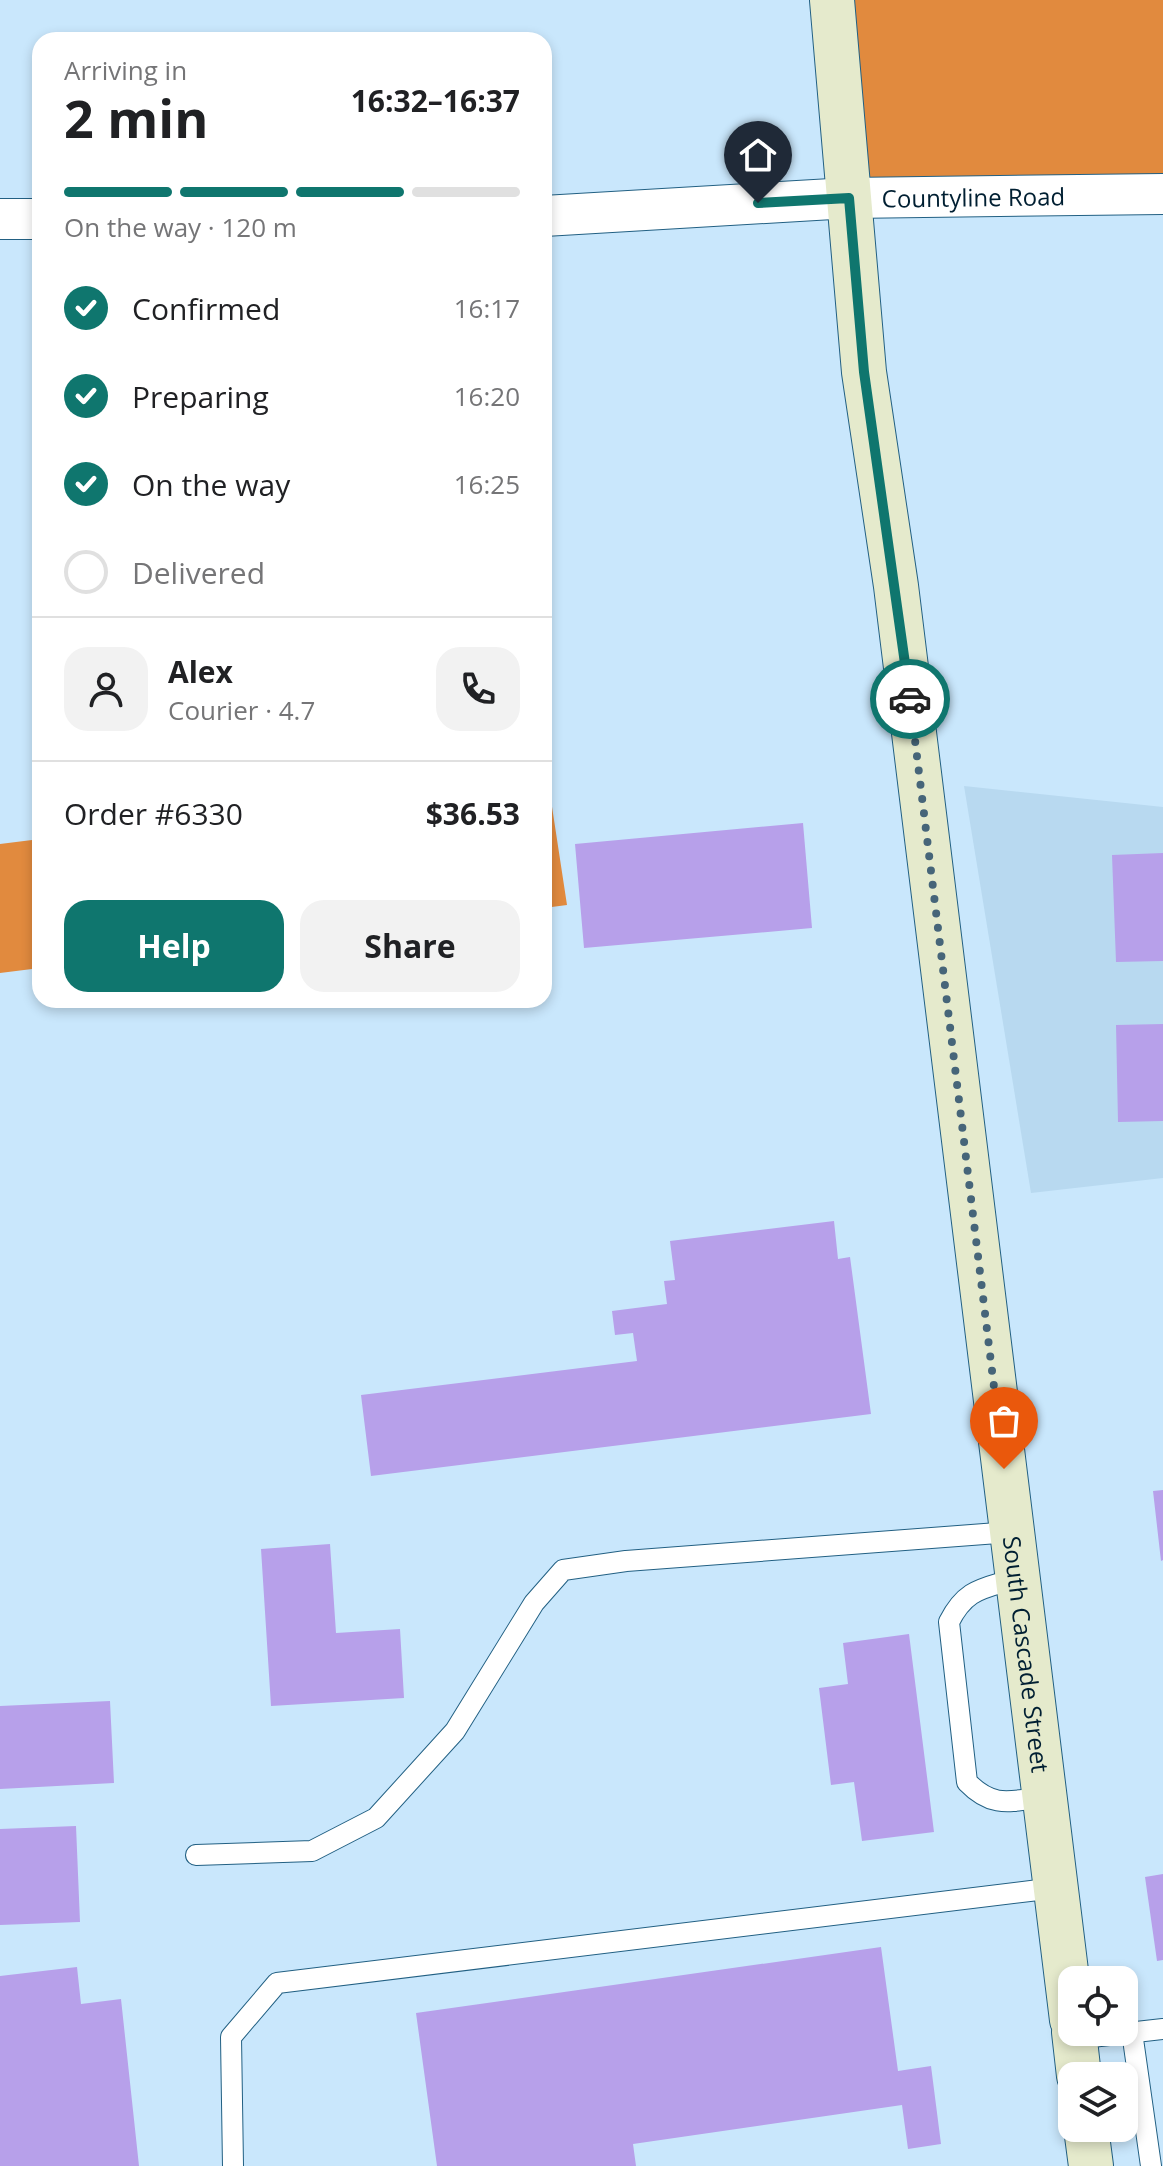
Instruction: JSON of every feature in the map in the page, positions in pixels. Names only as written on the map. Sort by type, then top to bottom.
[{"type":"street","name":"South Cascade Street","points":[[832,0],[864,372],[896,586],[1065,1966]]},
{"type":"street","name":"Countyline Road","points":[[552,216],[849,198],[1163,194]]},
{"type":"street","points":[[0,219],[32,219]]},
{"type":"street","points":[[1088,2142],[1091,2166]]},
{"type":"lane","points":[[196,1855],[312,1851],[376,1818],[455,1731],[534,1603],[563,1570],[626,1561],[1011,1532]]},
{"type":"lane","points":[[1017,1578],[975,1591],[959,1602],[949,1622],[967,1782],[975,1791],[997,1802],[1044,1797]]},
{"type":"lane","points":[[233,2166],[231,2037],[277,1983],[1055,1888]]},
{"type":"lane","points":[[1138,2031],[1163,2029]]},
{"type":"lane","points":[[1134,2046],[1151,2166]]},
{"type":"shaded area","points":[[832,0],[1163,0],[1163,191],[849,198]]},
{"type":"shaded area","points":[[964,786],[1163,807],[1163,1178],[1031,1193]]},
{"type":"shaded area","points":[[552,807],[567,905],[552,907]]},
{"type":"shaded area","points":[[32,840],[32,969],[0,973],[0,844]]},
{"type":"building","points":[[803,823],[812,928],[584,948],[575,844]]},
{"type":"building","points":[[1163,853],[1163,961],[1116,962],[1112,855]]},
{"type":"building","points":[[1163,1024],[1163,1121],[1118,1122],[1116,1025]]},
{"type":"building","points":[[834,1221],[838,1259],[850,1257],[871,1414],[371,1476],[361,1395],[637,1361],[633,1333],[615,1335],[612,1311],[667,1304],[664,1281],[675,1280],[670,1241]]},
{"type":"building","points":[[1163,1490],[1163,1560],[1161,1561],[1153,1491]]},
{"type":"building","points":[[330,1544],[336,1633],[400,1629],[404,1698],[271,1706],[261,1549]]},
{"type":"building","points":[[909,1634],[934,1832],[862,1841],[854,1782],[831,1785],[819,1688],[848,1684],[843,1643]]},
{"type":"building","points":[[110,1701],[114,1783],[0,1789],[0,1706]]},
{"type":"building","points":[[76,1826],[80,1922],[0,1925],[0,1829]]},
{"type":"building","points":[[1163,1874],[1163,1960],[1157,1961],[1145,1877]]},
{"type":"building","points":[[881,1947],[898,2071],[931,2066],[941,2144],[908,2149],[902,2105],[633,2144],[636,2166],[437,2166],[416,2013]]},
{"type":"building","points":[[77,1967],[81,2004],[121,1999],[139,2166],[0,2166],[0,1976]]},
{"type":"way so far","points":[[910,699],[1004,1469]]},
{"type":"route","points":[[758,203],[849,198],[864,372],[910,699]]}]
